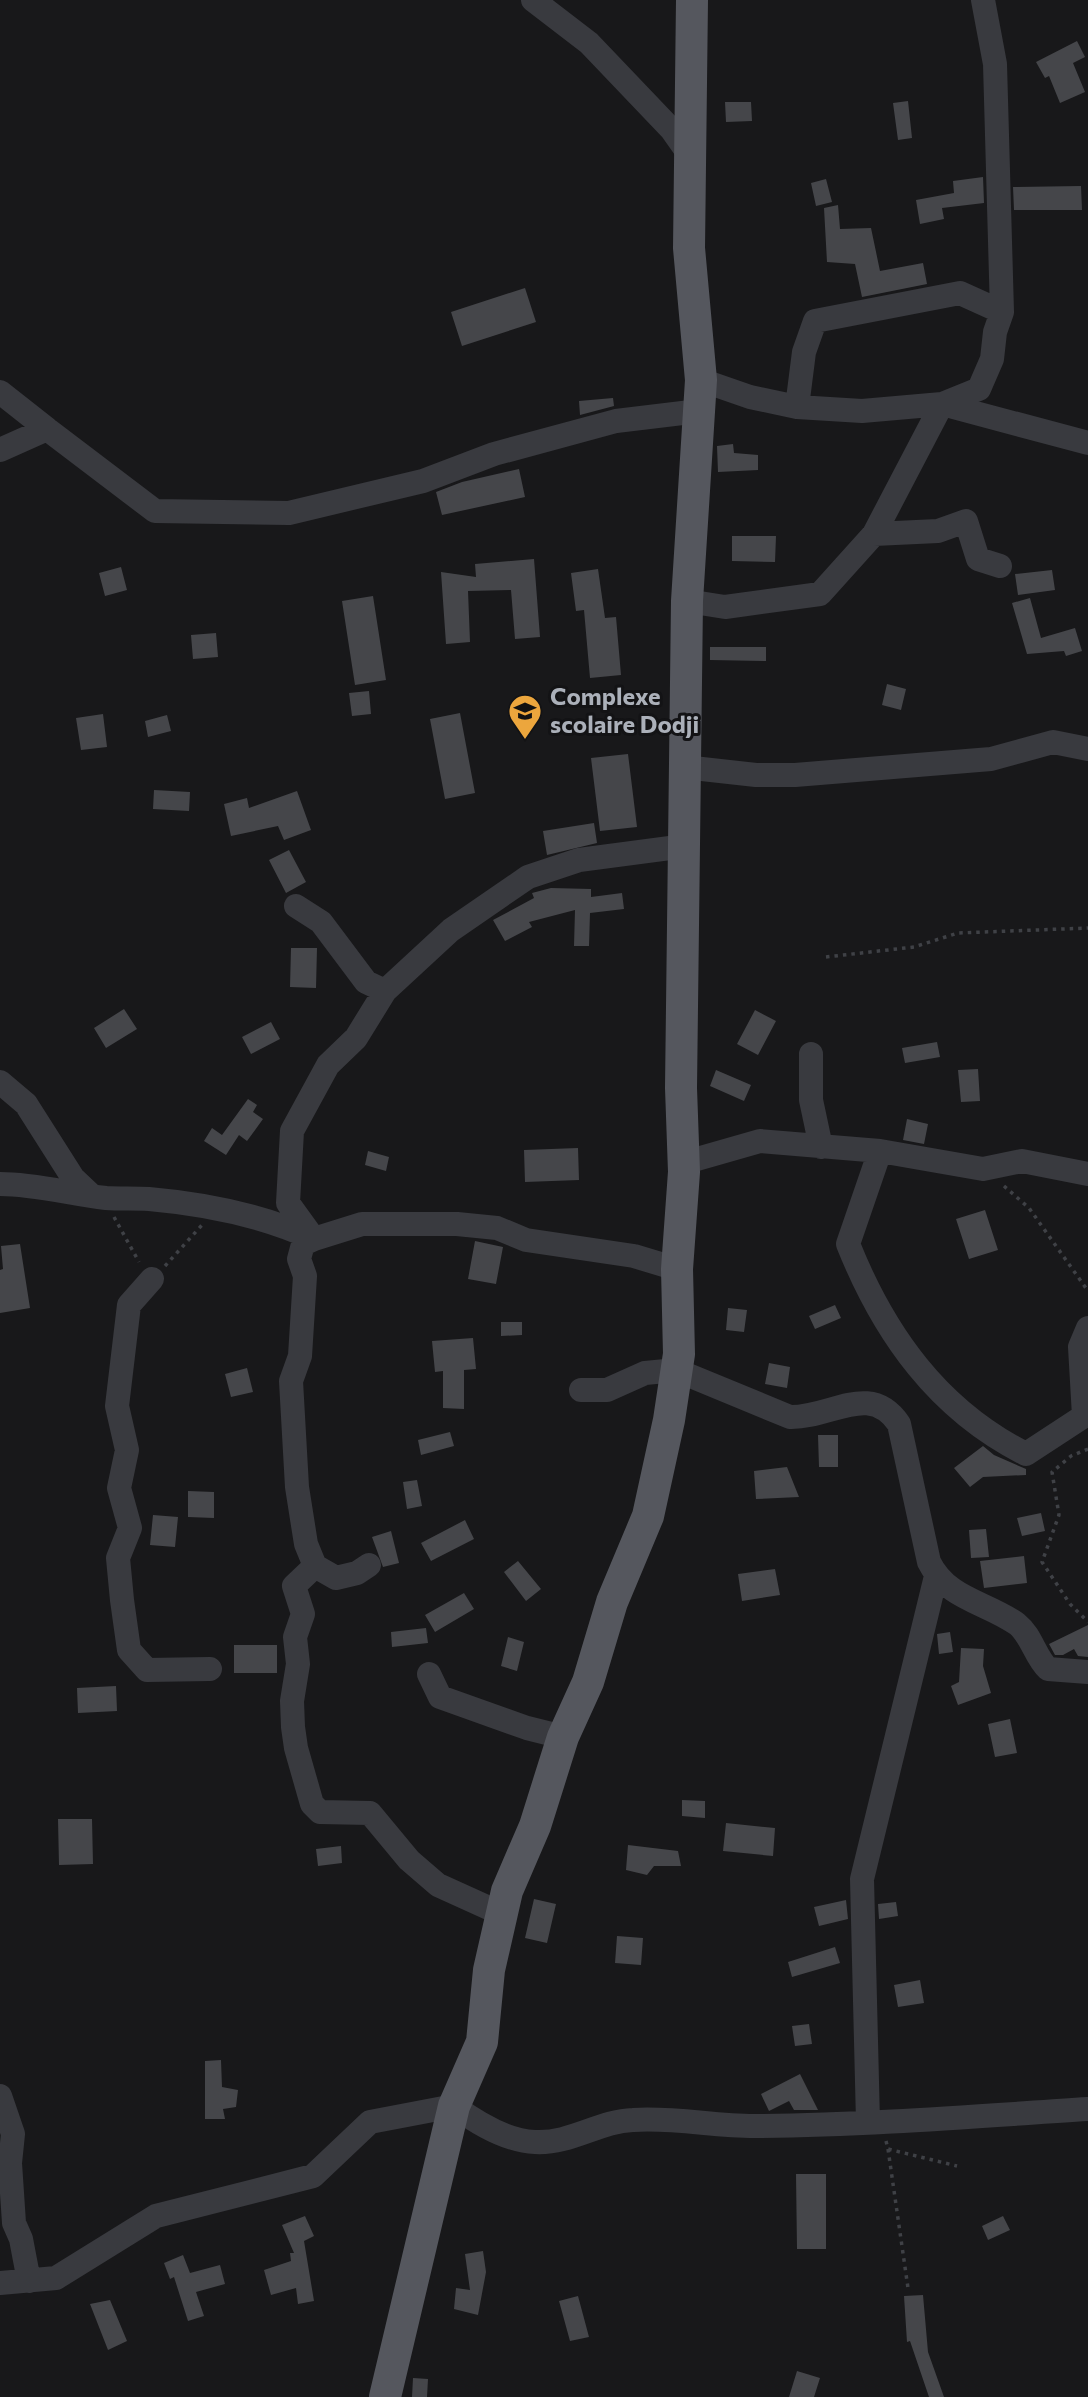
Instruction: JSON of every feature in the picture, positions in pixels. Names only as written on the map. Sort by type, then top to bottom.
[{"type":"main road","points":[[385,2397],[454,2106],[482,2042],[489,1970],[508,1891],[535,1826],[563,1737],[588,1682],[612,1602],[648,1516],[676,1370],[677,1269],[683,1163],[684,767],[688,601],[700,396],[689,248],[692,0]]},
{"type":"street","points":[[533,0],[590,43],[672,130],[691,156]]},
{"type":"street","points":[[0,392],[155,511],[289,513],[423,481],[494,454],[700,396],[750,397],[797,407],[862,411],[942,404],[979,389],[992,359],[995,332],[1002,312],[995,64],[983,0]]},
{"type":"street","points":[[797,407],[804,352],[815,321],[960,293],[1002,312]]},
{"type":"street","points":[[942,404],[1088,443]]},
{"type":"street","points":[[688,601],[725,607],[820,594],[874,534],[942,404]]},
{"type":"street","points":[[0,450],[47,429]]},
{"type":"street","points":[[874,534],[938,531],[966,521],[978,559],[1000,566]]},
{"type":"street","points":[[684,767],[756,775],[795,775],[991,759],[1053,742],[1088,749]]},
{"type":"street","points":[[314,1239],[288,1203],[292,1130],[328,1065],[356,1038],[385,991],[451,930],[528,877],[579,860],[685,846]]},
{"type":"street","points":[[296,906],[321,922],[366,982],[385,991]]},
{"type":"street","points":[[811,1054],[811,1100],[821,1147]]},
{"type":"street","points":[[0,1082],[26,1104],[72,1178],[99,1197]]},
{"type":"street","points":[[683,1163],[760,1141],[880,1151],[983,1169],[1022,1161],[1088,1174]]},
{"type":"street","points":[[880,1151],[848,1244],[864,1285],[936,1391],[989,1436],[1026,1454],[1084,1416],[1080,1347],[1088,1328]]},
{"type":"street","points":[[0,1184],[30,1184],[99,1197],[147,1198],[216,1207],[286,1226],[314,1239]]},
{"type":"street","points":[[369,1565],[356,1573],[336,1578],[315,1566],[306,1544],[297,1487],[291,1381],[300,1356],[305,1276],[299,1259],[303,1244],[362,1224],[457,1224],[497,1228],[526,1240],[634,1256],[677,1269]]},
{"type":"street","points":[[152,1279],[129,1305],[117,1406],[127,1450],[118,1488],[130,1528],[118,1558],[124,1613],[130,1650],[147,1670],[210,1669]]},
{"type":"street","points":[[581,1390],[607,1390],[645,1373],[676,1370],[790,1417],[801,1417],[858,1403],[875,1403],[889,1409],[899,1424],[929,1562],[936,1576],[947,1588],[1017,1625],[1048,1670],[1088,1672]]},
{"type":"street","points":[[315,1566],[294,1586],[303,1614],[295,1637],[298,1664],[292,1701],[296,1748],[312,1804],[320,1812],[370,1813],[409,1860],[438,1885],[502,1914]]},
{"type":"street","points":[[874,2122],[862,1879],[936,1576]]},
{"type":"street","points":[[429,1674],[439,1697],[563,1737]]},
{"type":"street","points":[[0,2096],[13,2134],[10,2163],[14,2223],[21,2239],[29,2281]]},
{"type":"street","points":[[0,2283],[55,2278],[156,2216],[313,2176],[370,2122],[454,2106],[481,2126],[532,2142],[557,2142],[630,2120],[695,2119],[751,2126],[874,2122],[1088,2109]]},
{"type":"path","points":[[827,957],[914,947],[957,933],[1088,928]]},
{"type":"path","points":[[983,1169],[1029,1208],[1088,1291]]},
{"type":"path","points":[[99,1197],[152,1279],[216,1207]]},
{"type":"path","points":[[1088,1449],[1071,1456],[1052,1472],[1059,1515],[1042,1562],[1070,1604],[1088,1622]]},
{"type":"path","points":[[874,2122],[888,2149],[908,2288]]},
{"type":"path","points":[[888,2149],[957,2166]]},
{"type":"building","points":[[1077,41],[1085,57],[1073,63],[1085,92],[1060,103],[1049,76],[1045,78],[1036,62]]},
{"type":"building","points":[[908,101],[912,138],[898,140],[893,103]]},
{"type":"building","points":[[725,102],[751,102],[752,121],[726,122]]},
{"type":"building","points":[[983,177],[984,203],[942,208],[944,219],[920,224],[916,200],[954,193],[953,181]]},
{"type":"building","points":[[826,179],[832,202],[816,206],[811,183]]},
{"type":"building","points":[[1081,186],[1082,210],[1014,210],[1013,187]]},
{"type":"building","points":[[838,205],[840,229],[871,228],[880,271],[923,263],[927,284],[862,297],[855,264],[827,262],[824,208]]},
{"type":"building","points":[[525,288],[536,322],[462,346],[451,312]]},
{"type":"building","points":[[613,398],[614,406],[580,415],[579,401]]},
{"type":"building","points":[[733,444],[734,453],[758,455],[758,470],[718,472],[717,446]]},
{"type":"building","points":[[519,469],[525,497],[442,515],[436,492],[462,482]]},
{"type":"building","points":[[732,536],[776,536],[775,562],[732,561]]},
{"type":"building","points":[[534,559],[540,637],[515,639],[511,590],[468,591],[470,642],[446,644],[441,572],[476,577],[475,564]]},
{"type":"building","points":[[121,567],[127,590],[105,596],[99,573]]},
{"type":"building","points":[[598,569],[605,618],[616,617],[621,675],[590,678],[584,610],[576,611],[571,573]]},
{"type":"building","points":[[1052,570],[1055,590],[1018,595],[1015,574]]},
{"type":"building","points":[[373,596],[386,680],[355,685],[342,601]]},
{"type":"building","points":[[1030,598],[1041,638],[1075,628],[1082,651],[1066,656],[1064,651],[1027,654],[1012,603]]},
{"type":"building","points":[[216,633],[218,657],[193,659],[191,635]]},
{"type":"building","points":[[710,647],[766,647],[766,661],[710,660]]},
{"type":"building","points":[[887,684],[906,689],[901,710],[882,705]]},
{"type":"building","points":[[369,691],[371,714],[352,716],[349,693]]},
{"type":"building","points":[[460,713],[475,793],[445,799],[430,719]]},
{"type":"building","points":[[103,714],[107,747],[81,750],[76,718]]},
{"type":"building","points":[[167,715],[171,731],[148,737],[145,721]]},
{"type":"building","points":[[628,754],[637,827],[600,831],[591,758]]},
{"type":"building","points":[[154,790],[190,792],[189,811],[153,809]]},
{"type":"building","points":[[297,791],[311,830],[284,840],[278,826],[231,836],[224,804],[247,798],[249,808]]},
{"type":"building","points":[[594,823],[597,843],[547,855],[543,831]]},
{"type":"building","points":[[289,850],[306,882],[286,893],[269,860]]},
{"type":"building","points":[[551,888],[591,889],[591,897],[622,893],[624,909],[590,913],[589,946],[574,946],[575,910],[529,922],[532,927],[505,941],[493,920],[534,898],[532,893]]},
{"type":"building","points":[[291,948],[317,948],[316,988],[290,987]]},
{"type":"building","points":[[124,1009],[137,1029],[106,1048],[94,1028]]},
{"type":"building","points":[[755,1010],[776,1021],[758,1055],[737,1044]]},
{"type":"building","points":[[271,1022],[280,1039],[251,1054],[242,1037]]},
{"type":"building","points":[[937,1042],[940,1057],[905,1063],[902,1048]]},
{"type":"building","points":[[978,1069],[980,1101],[961,1102],[958,1070]]},
{"type":"building","points":[[716,1070],[751,1085],[744,1101],[710,1086]]},
{"type":"building","points":[[248,1099],[257,1105],[253,1112],[263,1119],[247,1141],[239,1135],[226,1155],[204,1141],[212,1128],[222,1135]]},
{"type":"building","points":[[907,1119],[928,1124],[924,1144],[903,1140]]},
{"type":"building","points":[[578,1148],[579,1180],[525,1182],[524,1150]]},
{"type":"building","points":[[368,1151],[389,1157],[386,1171],[365,1165]]},
{"type":"building","points":[[985,1210],[998,1250],[969,1259],[956,1219]]},
{"type":"building","points":[[475,1241],[503,1247],[496,1284],[468,1279]]},
{"type":"building","points":[[20,1244],[30,1308],[0,1313],[0,1270],[3,1269],[1,1246]]},
{"type":"building","points":[[835,1305],[841,1318],[815,1329],[809,1316]]},
{"type":"building","points":[[728,1308],[747,1310],[744,1332],[726,1330]]},
{"type":"building","points":[[501,1322],[522,1322],[522,1335],[501,1336]]},
{"type":"building","points":[[473,1338],[476,1369],[464,1370],[464,1409],[443,1408],[443,1371],[435,1372],[432,1341]]},
{"type":"building","points":[[769,1363],[790,1367],[787,1388],[765,1384]]},
{"type":"building","points":[[247,1368],[253,1392],[231,1397],[225,1374]]},
{"type":"building","points":[[450,1432],[454,1446],[421,1455],[418,1440]]},
{"type":"building","points":[[818,1435],[838,1435],[838,1467],[819,1467]]},
{"type":"building","points":[[983,1446],[994,1455],[1026,1469],[1026,1475],[983,1477],[970,1487],[954,1468]]},
{"type":"building","points":[[787,1467],[799,1497],[756,1499],[754,1471]]},
{"type":"building","points":[[417,1480],[422,1506],[407,1509],[403,1482]]},
{"type":"building","points":[[188,1491],[214,1492],[214,1518],[188,1517]]},
{"type":"building","points":[[1041,1513],[1045,1531],[1022,1536],[1017,1518]]},
{"type":"building","points":[[153,1515],[178,1517],[175,1547],[150,1545]]},
{"type":"building","points":[[465,1520],[474,1539],[431,1561],[421,1543]]},
{"type":"building","points":[[986,1529],[989,1557],[971,1558],[969,1530]]},
{"type":"building","points":[[391,1531],[399,1563],[383,1567],[372,1537]]},
{"type":"building","points":[[1024,1556],[1027,1583],[984,1588],[980,1561]]},
{"type":"building","points":[[518,1561],[541,1589],[526,1601],[504,1572]]},
{"type":"building","points":[[775,1569],[780,1595],[742,1601],[738,1574]]},
{"type":"building","points":[[464,1593],[474,1609],[435,1632],[425,1615]]},
{"type":"building","points":[[1088,1625],[1088,1657],[1078,1656],[1074,1649],[1063,1655],[1055,1655],[1049,1644]]},
{"type":"building","points":[[426,1628],[428,1643],[392,1647],[391,1632]]},
{"type":"building","points":[[950,1632],[953,1652],[939,1654],[937,1634]]},
{"type":"building","points":[[508,1637],[524,1642],[517,1671],[501,1666]]},
{"type":"building","points":[[234,1645],[277,1645],[277,1673],[234,1673]]},
{"type":"building","points":[[961,1648],[984,1649],[983,1666],[991,1693],[958,1705],[951,1686],[959,1682]]},
{"type":"building","points":[[116,1686],[117,1711],[78,1713],[77,1688]]},
{"type":"building","points":[[1010,1719],[1017,1753],[995,1757],[988,1724]]},
{"type":"building","points":[[682,1800],[705,1801],[705,1818],[682,1816]]},
{"type":"building","points":[[58,1819],[92,1819],[93,1864],[59,1865]]},
{"type":"building","points":[[726,1823],[775,1828],[773,1856],[723,1851]]},
{"type":"building","points":[[628,1845],[678,1851],[681,1866],[654,1866],[647,1875],[626,1870]]},
{"type":"building","points":[[341,1846],[342,1863],[318,1866],[316,1849]]},
{"type":"building","points":[[534,1899],[556,1904],[547,1943],[525,1938]]},
{"type":"building","points":[[846,1900],[848,1919],[819,1926],[814,1907]]},
{"type":"building","points":[[896,1902],[898,1916],[879,1919],[878,1904]]},
{"type":"building","points":[[617,1936],[643,1938],[641,1965],[615,1963]]},
{"type":"building","points":[[835,1947],[840,1963],[792,1977],[788,1962]]},
{"type":"building","points":[[920,1980],[924,2003],[898,2007],[894,1985]]},
{"type":"building","points":[[809,2024],[812,2044],[795,2046],[792,2026]]},
{"type":"building","points":[[221,2060],[222,2087],[238,2090],[236,2107],[223,2109],[225,2119],[205,2119],[205,2061]]},
{"type":"building","points":[[800,2074],[818,2110],[794,2110],[789,2101],[769,2111],[761,2094]]},
{"type":"building","points":[[796,2174],[826,2174],[826,2249],[797,2249]]},
{"type":"building","points":[[305,2216],[314,2236],[304,2241],[314,2301],[298,2304],[296,2288],[271,2295],[264,2270],[291,2261],[290,2253],[294,2253],[282,2225]]},
{"type":"building","points":[[1003,2216],[1010,2230],[988,2240],[982,2226]]},
{"type":"building","points":[[483,2251],[486,2272],[478,2315],[454,2309],[456,2288],[470,2290],[465,2254]]},
{"type":"building","points":[[183,2255],[190,2273],[220,2265],[225,2284],[196,2292],[204,2316],[188,2321],[174,2277],[170,2279],[164,2263]]},
{"type":"building","points":[[923,2295],[928,2352],[944,2397],[929,2397],[910,2341],[907,2342],[904,2296]]},
{"type":"building","points":[[578,2296],[589,2337],[570,2341],[559,2301]]},
{"type":"building","points":[[110,2300],[127,2341],[108,2350],[90,2304]]},
{"type":"building","points":[[797,2371],[820,2378],[814,2397],[789,2397]]},
{"type":"building","points":[[413,2378],[428,2379],[427,2397],[412,2397]]},
{"type":"place","name":"Complexe scolaire Dodji","points":[[525,741]]}]
